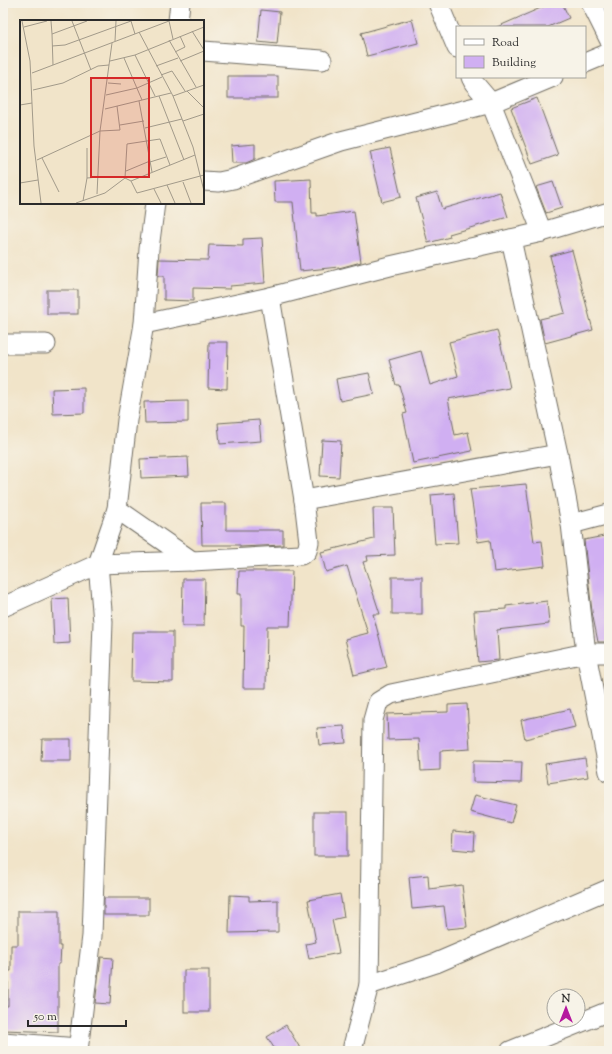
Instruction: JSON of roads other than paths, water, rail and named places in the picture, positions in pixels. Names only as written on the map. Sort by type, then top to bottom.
[{"type":"street","points":[[178,20],[180,3]]},
{"type":"street","points":[[438,3],[456,46]]},
{"type":"street","points":[[591,3],[609,39]]},
{"type":"street","points":[[204,51],[322,60]]},
{"type":"street","points":[[586,63],[609,53]]},
{"type":"street","points":[[472,78],[491,103],[542,232]]},
{"type":"street","points":[[204,181],[219,182],[233,180],[341,141],[491,103],[551,78]]},
{"type":"street","points":[[3,1042],[78,1049],[92,936],[103,622],[98,564],[117,510],[127,420],[144,324],[149,249],[155,204]]},
{"type":"street","points":[[144,324],[270,297],[390,266],[542,232],[609,212]]},
{"type":"street","points":[[511,239],[558,454],[571,524],[586,653],[609,772]]},
{"type":"street","points":[[3,607],[98,564],[301,555],[308,551],[309,542],[304,500],[270,297]]},
{"type":"street","points":[[3,344],[46,344]]},
{"type":"street","points":[[304,500],[558,454]]},
{"type":"street","points":[[117,510],[192,561]]},
{"type":"street","points":[[571,524],[609,514]]},
{"type":"street","points":[[354,1051],[353,1046],[369,985],[373,720],[378,702],[392,694],[586,653],[609,653]]},
{"type":"street","points":[[369,985],[436,963],[609,889]]},
{"type":"street","points":[[510,1051],[609,1010]]}]
